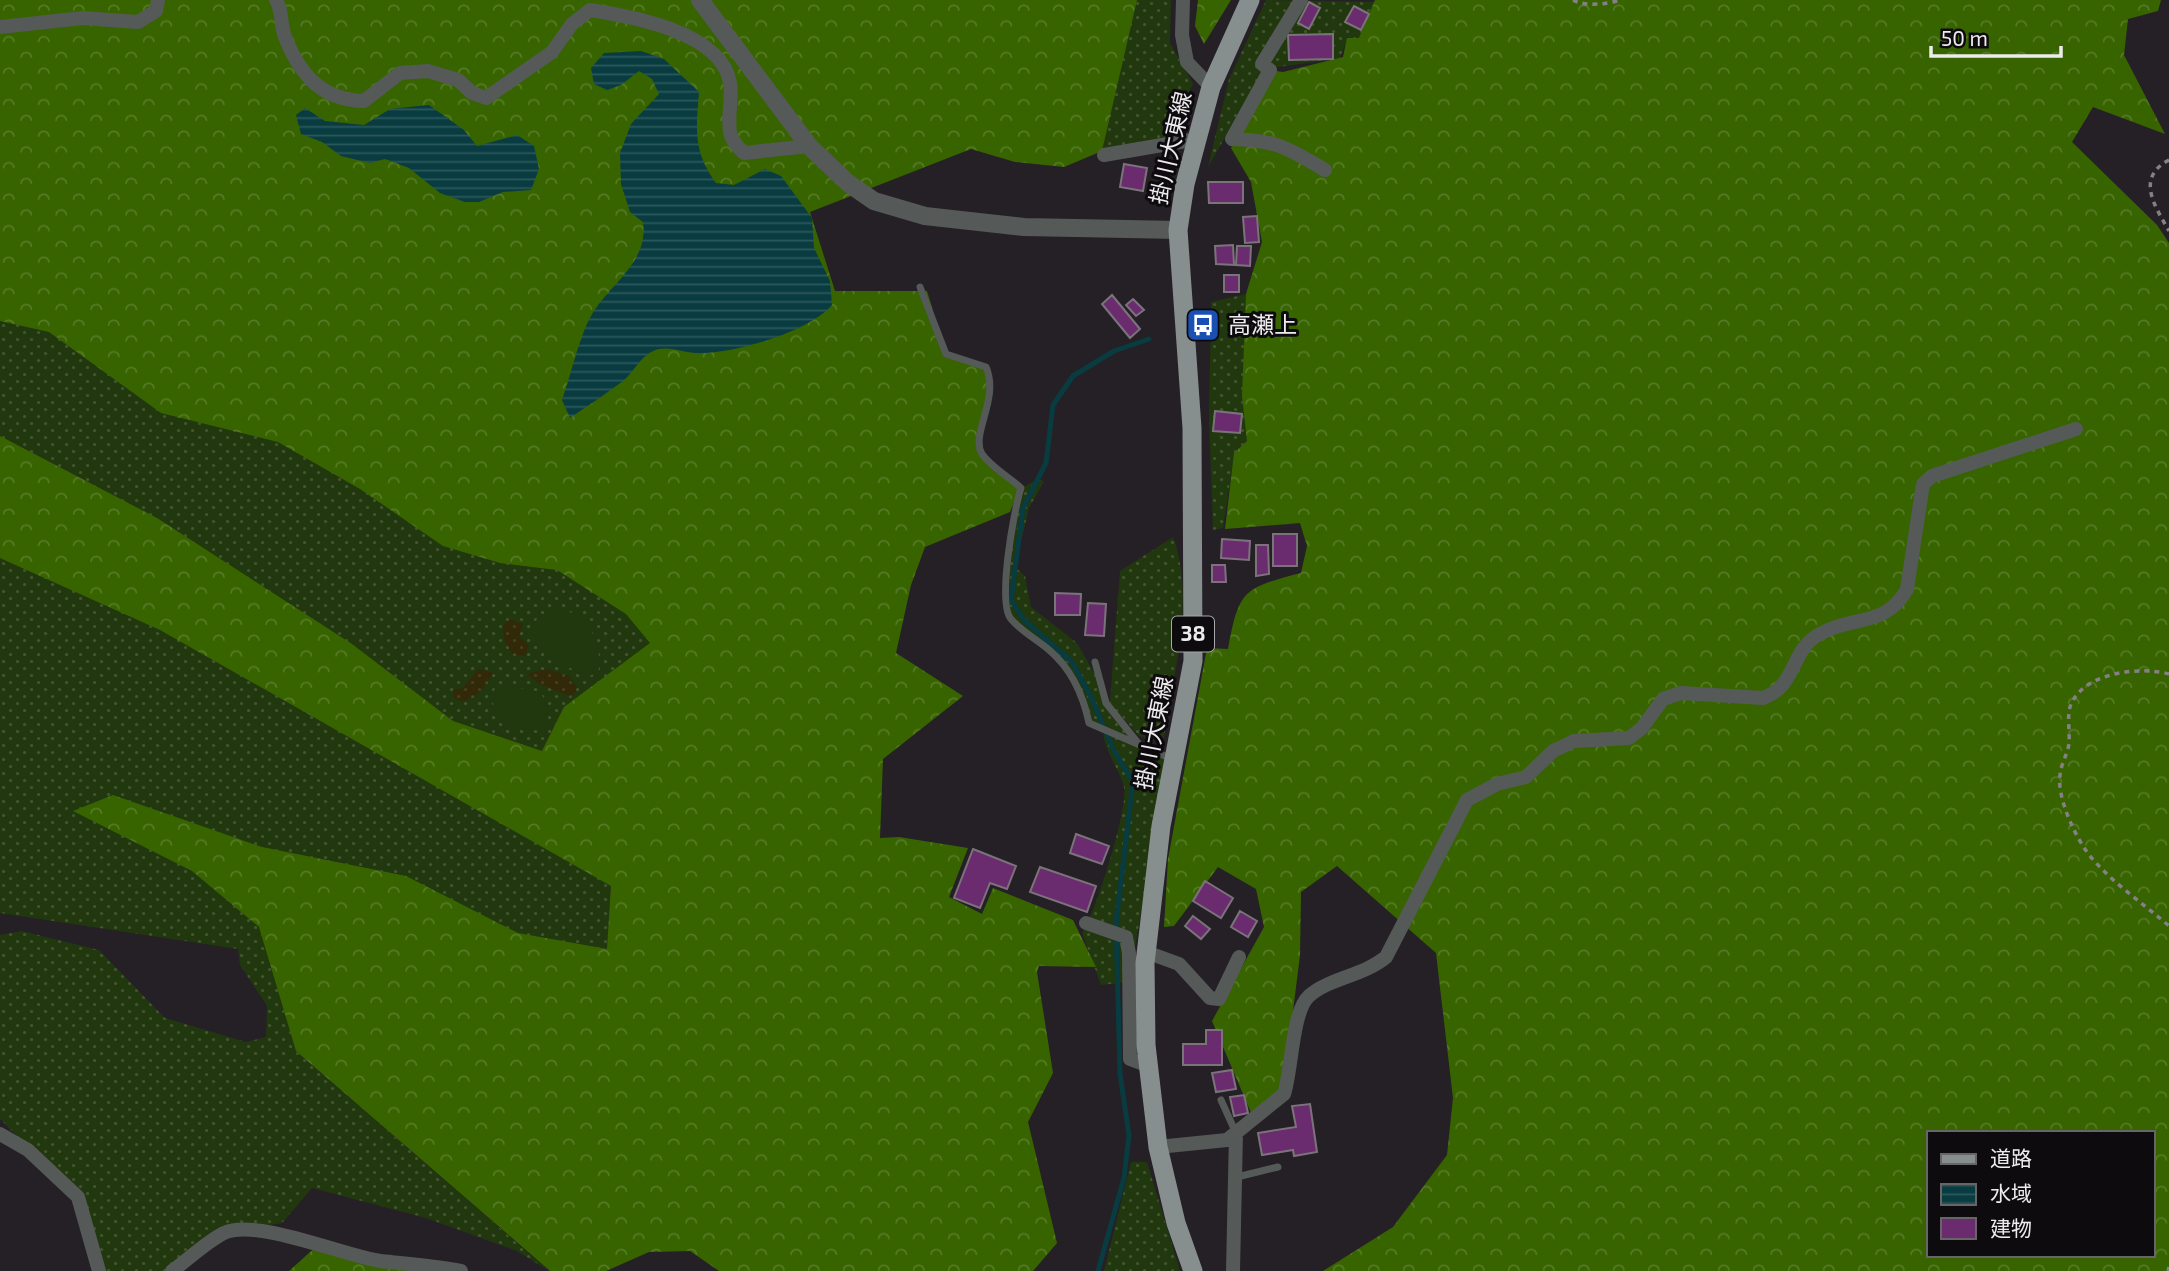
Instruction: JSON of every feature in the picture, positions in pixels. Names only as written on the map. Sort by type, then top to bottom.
[{"type":"main road","name":"掛川大東線","points":[[1193,1271],[1176,1223],[1158,1147],[1149,1066],[1146,953],[1161,825],[1194,661],[1192,428],[1178,230],[1185,184],[1211,87],[1250,0]]},
{"type":"street","points":[[0,27],[83,18],[138,22],[156,12],[158,0]]},
{"type":"street","points":[[276,0],[284,36],[310,83],[343,101],[364,101],[400,73],[428,71],[457,80],[472,93],[486,98],[552,52],[572,24],[590,10],[635,17],[693,38],[720,61],[730,80],[731,137],[744,153],[809,146]]},
{"type":"street","points":[[700,0],[809,146],[848,183],[874,201],[925,216],[1024,227],[1178,230]]},
{"type":"street","points":[[1183,0],[1182,35],[1187,62],[1211,87]]},
{"type":"street","points":[[1301,0],[1262,64],[1270,70],[1232,139],[1265,140],[1286,147],[1325,170]]},
{"type":"street","points":[[1104,155],[1197,139]]},
{"type":"street","points":[[1158,1147],[1227,1140],[1284,1094],[1299,1011],[1309,996],[1372,968],[1386,957],[1467,800],[1477,792],[1526,777],[1553,751],[1574,741],[1629,738],[1642,728],[1663,699],[1681,693],[1763,698],[1775,694],[1787,682],[1804,648],[1817,635],[1884,614],[1899,604],[1908,589],[1923,484],[1932,476],[2076,429]]},
{"type":"street","points":[[1086,923],[1119,935],[1129,953],[1130,1059],[1149,1066]]},
{"type":"street","points":[[1146,953],[1179,964],[1210,998],[1219,999],[1239,957]]},
{"type":"street","points":[[1233,1271],[1236,1133]]},
{"type":"street","points":[[0,1134],[29,1150],[78,1198],[99,1271]]},
{"type":"street","points":[[172,1271],[226,1232],[262,1232],[301,1238],[381,1261],[423,1264],[461,1271]]},
{"type":"lane","points":[[920,287],[946,354],[986,367],[992,379],[988,412],[978,435],[982,453],[1021,488],[1014,508],[1004,602],[1009,617],[1050,650],[1070,672],[1085,702],[1089,723],[1174,760]]},
{"type":"lane","points":[[1095,662],[1106,704],[1139,744]]},
{"type":"lane","points":[[1221,1100],[1236,1133]]},
{"type":"lane","points":[[1237,1177],[1278,1167]]},
{"type":"path","points":[[1573,0],[1579,3],[1608,4],[1620,0]]},
{"type":"path","points":[[2169,160],[2151,174],[2148,184],[2153,203],[2169,231]]},
{"type":"path","points":[[2169,674],[2137,669],[2097,680],[2079,693],[2070,707],[2068,747],[2059,777],[2066,808],[2083,846],[2099,866],[2169,926]]},
{"type":"green space","points":[[0,0],[1137,0],[1102,151],[1064,167],[1015,162],[971,149],[810,212],[835,291],[927,291],[946,354],[986,367],[989,389],[980,422],[979,443],[990,462],[1021,485],[1010,512],[925,547],[911,585],[896,653],[963,696],[883,759],[880,838],[899,837],[968,848],[949,897],[982,914],[993,888],[1073,920],[1096,967],[1039,966],[1037,972],[1053,1073],[1028,1122],[1057,1243],[1033,1271],[719,1271],[690,1251],[649,1252],[606,1271],[550,1271],[296,1051],[259,927],[192,871],[73,811],[113,795],[262,847],[406,876],[518,933],[607,949],[611,886],[160,630],[0,558],[0,436],[157,518],[352,644],[453,721],[542,751],[564,707],[650,643],[626,614],[557,570],[500,563],[443,546],[360,489],[278,442],[161,413],[49,332],[0,321]]},
{"type":"green space","points":[[1136,0],[1171,0],[1170,43],[1193,84],[1164,141],[1102,151]]},
{"type":"green space","points":[[1198,0],[1231,0],[1204,44],[1195,26]]},
{"type":"green space","points":[[1266,0],[1375,2],[1362,40],[1347,40],[1340,58],[1264,69],[1208,167],[1229,79]]},
{"type":"green space","points":[[1375,0],[2161,0],[2158,11],[2128,19],[2124,55],[2165,134],[2093,107],[2072,142],[2157,225],[2169,243],[2169,1271],[1323,1271],[1393,1227],[1447,1155],[1453,1098],[1436,953],[1337,866],[1301,892],[1300,955],[1283,1091],[1252,1115],[1212,1021],[1264,927],[1256,889],[1218,867],[1174,926],[1164,927],[1168,859],[1207,648],[1228,649],[1236,614],[1247,595],[1267,583],[1301,573],[1307,546],[1300,523],[1225,529],[1234,453],[1247,441],[1242,396],[1246,294],[1262,242],[1251,182],[1231,148],[1270,70],[1283,72],[1343,57],[1347,38],[1359,38]]},
{"type":"green space","points":[[0,263],[701,618],[633,975],[296,1051],[549,1271],[517,1251],[426,1218],[312,1188],[282,1223],[226,1232],[171,1271],[100,1271],[78,1197],[0,1119],[0,935],[22,931],[99,950],[165,1018],[246,1042],[266,1037],[267,1006],[240,965],[238,949],[0,913]]},
{"type":"green space","points":[[1246,294],[1247,441],[1234,456],[1223,528],[1213,530],[1209,419],[1211,302]]},
{"type":"green space","points":[[1037,480],[1044,481],[1029,508],[1015,567],[1025,576],[1031,607],[1077,643],[1110,701],[1120,571],[1173,537],[1180,561],[1182,612],[1163,744],[1138,735],[1118,712],[1141,745],[1087,721],[1066,668],[1007,620],[1014,511],[1021,488]]},
{"type":"green space","points":[[564,609],[581,619],[596,640],[599,669],[589,677],[547,654],[531,628],[544,614]]},
{"type":"green space","points":[[496,687],[517,687],[542,695],[548,706],[547,724],[529,730],[515,727],[497,717],[491,696]]},
{"type":"green space","points":[[1104,732],[1168,757],[1129,982],[1101,985],[1082,933],[1095,906],[1110,861],[1124,798],[1124,787],[1106,745]]},
{"type":"green space","points":[[1131,1162],[1147,1162],[1180,1271],[1104,1271]]},
{"type":"green space","points":[[319,1244],[418,1271],[289,1271]]},
{"type":"sand","points":[[509,619],[523,624],[519,636],[529,646],[525,656],[512,654],[504,640],[503,626]]},
{"type":"sand","points":[[478,669],[494,673],[479,693],[463,702],[454,698],[453,690],[463,688]]},
{"type":"sand","points":[[546,669],[569,676],[577,688],[572,697],[539,684],[527,674]]},
{"type":"water","points":[[641,51],[664,59],[699,92],[698,140],[703,161],[716,183],[734,185],[765,169],[781,176],[812,218],[814,248],[830,281],[832,305],[821,315],[788,333],[748,346],[710,353],[668,349],[653,351],[623,381],[570,418],[562,400],[586,326],[640,250],[643,222],[630,212],[621,184],[620,153],[631,124],[659,94],[652,79],[639,71],[621,85],[607,90],[594,84],[591,68],[604,53]]},
{"type":"water","points":[[429,105],[464,130],[477,146],[517,135],[534,146],[539,169],[531,190],[503,192],[479,202],[465,202],[440,193],[409,168],[385,159],[370,163],[341,156],[322,142],[301,134],[296,115],[305,108],[325,121],[364,125],[390,109]]},
{"type":"building","points":[[1309,2],[1320,8],[1309,29],[1298,23]]},
{"type":"building","points":[[1354,6],[1369,14],[1361,30],[1345,22]]},
{"type":"building","points":[[1333,34],[1333,59],[1289,60],[1288,35]]},
{"type":"building","points":[[1124,164],[1147,168],[1143,191],[1120,187]]},
{"type":"building","points":[[1208,182],[1243,182],[1243,203],[1209,203]]},
{"type":"building","points":[[1257,216],[1259,242],[1245,243],[1243,217]]},
{"type":"building","points":[[1233,245],[1234,265],[1216,264],[1215,246]]},
{"type":"building","points":[[1237,246],[1251,246],[1250,266],[1236,265]]},
{"type":"building","points":[[1224,275],[1239,275],[1239,292],[1224,292]]},
{"type":"building","points":[[1112,295],[1140,329],[1130,338],[1102,304]]},
{"type":"building","points":[[1133,299],[1144,310],[1136,316],[1126,305]]},
{"type":"building","points":[[1215,411],[1242,414],[1240,433],[1213,431]]},
{"type":"building","points":[[1273,534],[1297,534],[1297,566],[1273,566]]},
{"type":"building","points":[[1222,539],[1250,541],[1249,560],[1221,558]]},
{"type":"building","points":[[1256,545],[1268,545],[1269,574],[1256,576]]},
{"type":"building","points":[[1212,565],[1225,565],[1226,582],[1212,582]]},
{"type":"building","points":[[1055,593],[1081,594],[1080,615],[1055,615]]},
{"type":"building","points":[[1088,603],[1106,604],[1104,636],[1085,635]]},
{"type":"building","points":[[1076,834],[1109,846],[1102,864],[1070,853]]},
{"type":"building","points":[[973,849],[1016,866],[1007,889],[990,883],[980,908],[954,898]]},
{"type":"building","points":[[1040,867],[1096,886],[1087,912],[1030,892]]},
{"type":"building","points":[[1205,881],[1233,898],[1221,918],[1193,901]]},
{"type":"building","points":[[1240,911],[1257,921],[1248,937],[1231,927]]},
{"type":"building","points":[[1193,916],[1210,929],[1201,939],[1185,926]]},
{"type":"building","points":[[1206,1030],[1222,1030],[1222,1065],[1183,1065],[1183,1044],[1206,1044]]},
{"type":"building","points":[[1232,1070],[1236,1089],[1216,1092],[1212,1073]]},
{"type":"building","points":[[1244,1095],[1248,1113],[1234,1116],[1230,1097]]},
{"type":"building","points":[[1310,1104],[1317,1152],[1294,1156],[1293,1150],[1262,1155],[1258,1133],[1296,1127],[1292,1106]]},
{"type":"waterway","points":[[1098,1271],[1124,1178],[1129,1135],[1120,1074],[1116,922],[1133,782],[1114,751],[1091,697],[1072,662],[1024,620],[1011,600],[1023,508],[1046,463],[1053,405],[1073,376],[1114,351],[1149,339]]},
{"type":"place","name":"高瀬上","points":[[1203,325]]}]
